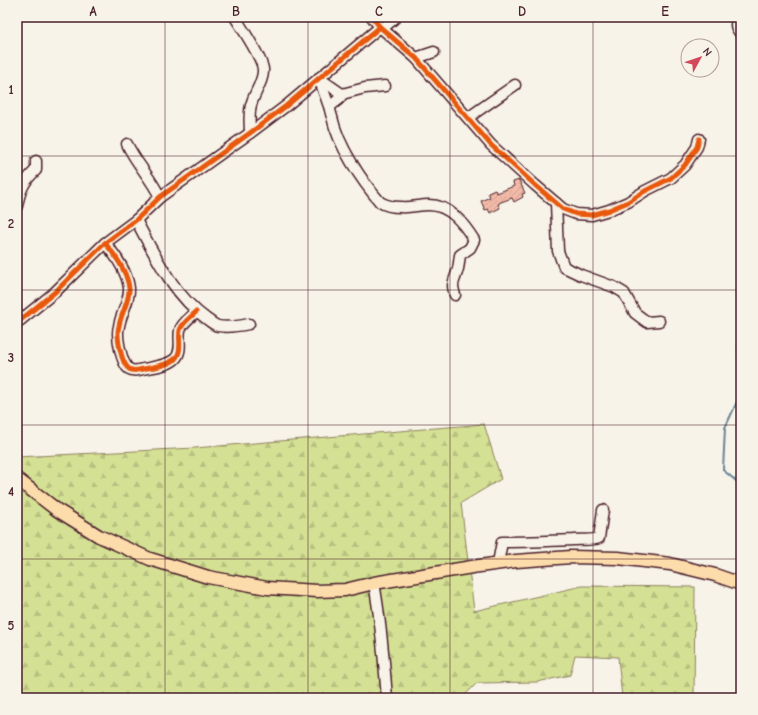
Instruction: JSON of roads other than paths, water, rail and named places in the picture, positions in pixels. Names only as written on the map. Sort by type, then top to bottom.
[{"type":"main road","points":[[17,479],[57,510],[99,536],[150,559],[200,575],[267,588],[317,591],[345,590],[374,583],[498,563],[571,557],[618,558],[670,564],[715,575],[741,584]]},
{"type":"street","points":[[235,17],[263,69],[251,104],[249,114],[250,133]]},
{"type":"street","points":[[372,17],[381,28],[416,58],[491,145],[556,203],[564,209],[576,214],[592,215],[609,210],[628,202],[641,193],[671,178],[685,165],[697,147],[699,139]]},
{"type":"street","points":[[17,323],[55,292],[105,243],[136,220],[160,197],[286,106],[396,17]]},
{"type":"street","points":[[738,17],[735,23],[736,28],[741,34]]},
{"type":"street","points":[[416,58],[434,52]]},
{"type":"street","points":[[319,78],[342,94]]},
{"type":"street","points":[[319,78],[330,109],[339,142],[380,202],[385,205],[398,207],[431,205],[441,208],[458,218],[466,227],[474,240],[470,248],[460,255],[458,272],[454,279],[453,287],[455,295]]},
{"type":"street","points":[[468,117],[515,85]]},
{"type":"street","points":[[330,109],[333,104],[339,100],[342,94],[365,88],[385,86]]},
{"type":"street","points":[[127,144],[133,156],[153,183],[160,197]]},
{"type":"street","points":[[17,206],[22,187],[26,180],[36,170],[36,161]]},
{"type":"street","points":[[556,203],[558,250],[564,267],[614,287],[624,293],[635,313],[641,318],[647,322],[659,321]]},
{"type":"street","points":[[136,220],[178,291],[196,312],[217,326],[249,324]]},
{"type":"street","points":[[105,243],[115,255],[125,274],[128,287],[129,297],[118,327],[118,336],[126,367],[130,370],[136,371],[174,360],[180,348],[181,329],[196,312]]},
{"type":"street","points":[[498,563],[502,542],[552,542],[591,540],[600,538],[603,510]]},
{"type":"street","points":[[374,583],[383,650],[386,698]]},
{"type":"waterway","points":[[741,250],[739,260],[741,268]]},
{"type":"waterway","points":[[741,325],[738,349],[741,370]]},
{"type":"waterway","points":[[741,393],[725,428],[723,470],[741,485]]}]
